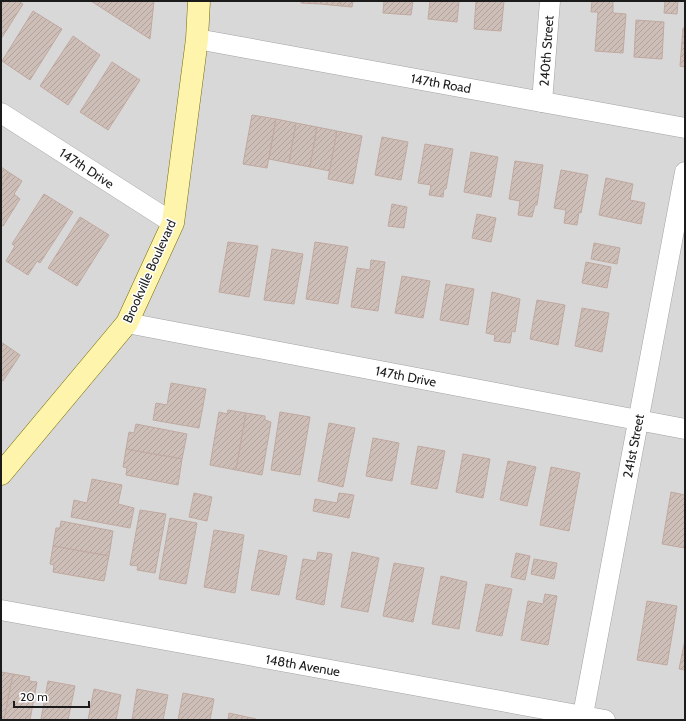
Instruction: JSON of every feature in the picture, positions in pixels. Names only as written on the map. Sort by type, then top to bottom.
[{"type":"street","name":"Brookville Boulevard","points":[[4,466],[127,323],[173,223],[197,39],[199,1]]},
{"type":"street","name":"240th Street","points":[[542,102],[550,1]]},
{"type":"street","name":"147th Road","points":[[197,39],[685,128]]},
{"type":"street","name":"147th Drive","points":[[1,113],[173,223]]},
{"type":"street","name":"241st Street","points":[[583,718],[685,172]]},
{"type":"street","name":"147th Drive","points":[[127,323],[685,429]]},
{"type":"street","name":"148th Avenue","points":[[1,610],[583,718],[605,720]]},
{"type":"shaded area","points":[[1,1],[685,1],[685,720],[1,720]]},
{"type":"building","points":[[1,1],[18,1],[23,4],[1,39]]},
{"type":"building","points":[[91,1],[154,1],[150,39]]},
{"type":"building","points":[[301,1],[321,1],[321,4],[301,3]]},
{"type":"building","points":[[321,1],[341,1],[341,6],[321,4]]},
{"type":"building","points":[[341,1],[353,1],[352,7],[341,6]]},
{"type":"building","points":[[384,1],[413,1],[411,15],[383,13]]},
{"type":"building","points":[[430,1],[459,1],[457,22],[428,19]]},
{"type":"building","points":[[476,1],[504,1],[501,31],[474,29]]},
{"type":"building","points":[[592,1],[613,1],[613,13],[626,14],[623,53],[595,51],[598,12],[591,12]]},
{"type":"building","points":[[665,1],[678,1],[677,14],[664,13]]},
{"type":"building","points":[[33,11],[62,29],[30,80],[2,61]]},
{"type":"building","points":[[636,20],[664,22],[662,59],[634,57]]},
{"type":"building","points":[[683,28],[685,28],[685,67],[680,66]]},
{"type":"building","points":[[73,36],[100,55],[68,105],[40,86]]},
{"type":"building","points":[[112,62],[140,80],[108,130],[80,112]]},
{"type":"building","points":[[252,115],[276,119],[267,168],[243,164]]},
{"type":"building","points":[[276,119],[296,123],[289,163],[269,159]]},
{"type":"building","points":[[296,123],[317,127],[310,167],[289,163]]},
{"type":"building","points":[[317,127],[337,131],[330,171],[310,167]]},
{"type":"building","points":[[337,131],[362,136],[353,184],[328,179]]},
{"type":"building","points":[[382,137],[408,142],[401,180],[375,175]]},
{"type":"building","points":[[425,144],[453,149],[446,189],[444,189],[443,197],[429,195],[431,185],[418,183]]},
{"type":"building","points":[[471,152],[498,157],[491,197],[464,192]]},
{"type":"building","points":[[515,161],[543,165],[537,205],[535,205],[532,217],[518,215],[520,201],[509,199]]},
{"type":"building","points":[[1,167],[10,173],[1,187]]},
{"type":"building","points":[[561,170],[588,175],[581,213],[579,212],[577,225],[564,223],[566,210],[554,208]]},
{"type":"building","points":[[10,173],[22,181],[14,194],[20,199],[3,226],[1,225],[1,187]]},
{"type":"building","points":[[606,178],[633,184],[630,200],[645,203],[641,224],[599,215]]},
{"type":"building","points":[[44,194],[73,212],[40,263],[37,261],[28,275],[6,261],[15,246],[12,244]]},
{"type":"building","points":[[392,204],[407,207],[404,228],[388,226]]},
{"type":"building","points":[[477,214],[496,218],[491,242],[472,238]]},
{"type":"building","points":[[80,217],[109,235],[77,286],[48,268]]},
{"type":"building","points":[[228,242],[258,246],[249,297],[219,292]]},
{"type":"building","points":[[315,242],[348,247],[338,304],[306,299]]},
{"type":"building","points":[[594,243],[620,248],[617,264],[591,259]]},
{"type":"building","points":[[272,249],[303,254],[294,304],[264,300]]},
{"type":"building","points":[[371,260],[385,262],[378,311],[351,307],[357,268],[370,270]]},
{"type":"building","points":[[586,262],[611,267],[607,288],[582,283]]},
{"type":"building","points":[[402,276],[430,281],[423,318],[395,313]]},
{"type":"building","points":[[446,284],[474,289],[468,325],[440,320]]},
{"type":"building","points":[[492,292],[520,299],[515,332],[512,331],[510,343],[494,341],[495,335],[486,333]]},
{"type":"building","points":[[537,300],[565,305],[558,345],[530,339]]},
{"type":"building","points":[[582,308],[609,313],[602,352],[575,346]]},
{"type":"building","points":[[1,342],[20,355],[3,381],[1,380]]},
{"type":"building","points":[[171,383],[206,389],[199,428],[153,420],[156,403],[167,405]]},
{"type":"building","points":[[228,410],[246,413],[236,470],[210,465],[219,412],[227,414]]},
{"type":"building","points":[[280,412],[310,417],[300,475],[271,470]]},
{"type":"building","points":[[246,413],[265,416],[265,420],[271,422],[262,475],[236,470]]},
{"type":"building","points":[[329,423],[355,428],[343,487],[318,481]]},
{"type":"building","points":[[136,424],[187,434],[182,459],[126,449],[129,432],[134,433]]},
{"type":"building","points":[[373,438],[399,443],[392,481],[366,476]]},
{"type":"building","points":[[418,446],[445,451],[437,489],[411,484]]},
{"type":"building","points":[[126,449],[182,459],[178,485],[126,475],[127,468],[123,467]]},
{"type":"building","points":[[463,454],[490,459],[483,498],[456,492]]},
{"type":"building","points":[[508,461],[536,467],[527,506],[500,500]]},
{"type":"building","points":[[551,467],[580,473],[569,531],[540,525]]},
{"type":"building","points":[[92,479],[122,485],[118,504],[134,508],[130,528],[71,517],[74,500],[87,503]]},
{"type":"building","points":[[671,492],[685,495],[685,548],[662,544]]},
{"type":"building","points":[[194,493],[212,497],[207,521],[189,517]]},
{"type":"building","points":[[339,493],[354,495],[349,518],[313,511],[315,499],[337,503]]},
{"type":"building","points":[[140,510],[166,514],[155,573],[137,570],[138,566],[130,565]]},
{"type":"building","points":[[170,518],[197,523],[186,584],[159,579]]},
{"type":"building","points":[[61,521],[113,531],[109,556],[53,546],[56,528],[60,528]]},
{"type":"building","points":[[214,530],[244,535],[235,593],[204,587]]},
{"type":"building","points":[[53,546],[109,556],[104,581],[53,572],[54,565],[50,564]]},
{"type":"building","points":[[259,550],[287,556],[279,595],[251,590]]},
{"type":"building","points":[[318,552],[332,554],[324,605],[296,599],[303,559],[316,561]]},
{"type":"building","points":[[352,552],[379,558],[368,612],[341,607]]},
{"type":"building","points":[[516,553],[530,556],[525,580],[511,577]]},
{"type":"building","points":[[534,559],[557,563],[554,579],[531,574]]},
{"type":"building","points":[[394,563],[424,568],[413,622],[383,616]]},
{"type":"building","points":[[441,576],[467,582],[459,629],[432,624]]},
{"type":"building","points":[[486,584],[512,589],[502,636],[476,631]]},
{"type":"building","points":[[545,594],[557,596],[548,645],[521,640],[528,601],[543,604]]},
{"type":"building","points":[[647,601],[677,606],[667,665],[637,660]]},
{"type":"building","points":[[685,640],[685,670],[679,669]]},
{"type":"building","points":[[1,672],[13,674],[4,720],[1,720]]},
{"type":"building","points":[[13,674],[30,677],[29,681],[37,682],[30,720],[4,720]]},
{"type":"building","points":[[48,681],[75,686],[68,720],[41,719]]},
{"type":"building","points":[[94,689],[121,695],[116,720],[88,720]]},
{"type":"building","points":[[137,689],[168,695],[163,720],[132,720]]},
{"type":"building","points":[[183,693],[214,699],[210,720],[178,720]]},
{"type":"building","points":[[229,713],[256,719],[256,720],[228,720]]}]
